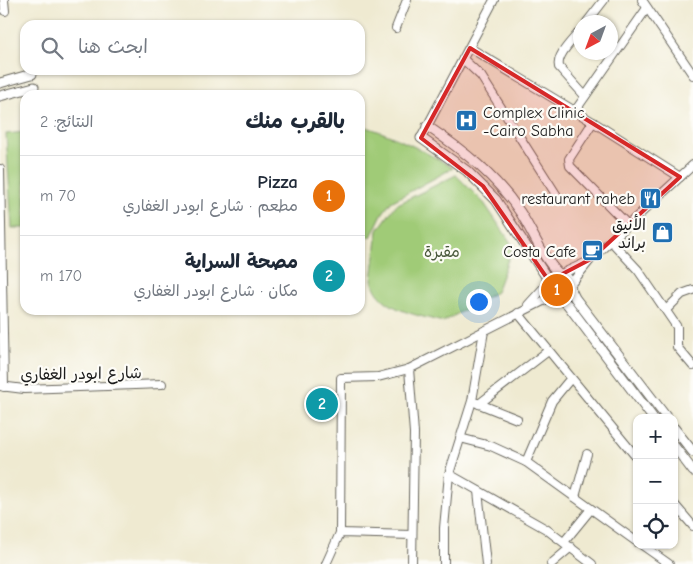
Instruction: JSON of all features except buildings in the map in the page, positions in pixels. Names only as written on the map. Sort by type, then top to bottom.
[{"type":"main road","points":[[0,83],[28,75]]},
{"type":"main road","points":[[23,90],[34,87]]},
{"type":"main road","points":[[0,96],[20,91]]},
{"type":"main road","points":[[427,126],[459,148],[491,176],[520,212],[550,264],[568,279],[575,298],[664,414]]},
{"type":"main road","points":[[421,138],[467,171],[496,200],[548,282],[550,291],[568,305],[650,414]]},
{"type":"main road","points":[[548,282],[554,275],[560,274]]},
{"type":"main road","points":[[556,296],[567,293],[570,286]]},
{"type":"main road","points":[[678,433],[693,452]]},
{"type":"main road","points":[[678,451],[693,471]]},
{"type":"street","points":[[4,0],[4,10]]},
{"type":"street","points":[[396,28],[407,0]]},
{"type":"street","points":[[421,138],[494,0]]},
{"type":"street","points":[[592,15],[604,0]]},
{"type":"street","points":[[575,111],[644,2],[693,75]]},
{"type":"street","points":[[573,40],[558,63],[585,96]]},
{"type":"street","points":[[470,48],[680,177]]},
{"type":"street","points":[[464,59],[481,76],[559,198]]},
{"type":"street","points":[[593,122],[569,159],[570,166],[628,225]]},
{"type":"street","points":[[0,169],[2,387]]},
{"type":"street","points":[[570,286],[591,259],[691,169]]},
{"type":"street","points":[[611,241],[638,270],[666,310],[677,327],[677,347],[693,366]]},
{"type":"street","points":[[560,274],[591,259]]},
{"type":"street","points":[[521,312],[548,282]]},
{"type":"street","points":[[666,310],[682,294],[693,290]]},
{"type":"street","points":[[326,564],[340,533],[341,378],[378,377],[409,369],[556,296]]},
{"type":"street","points":[[521,312],[548,351],[633,453]]},
{"type":"street","points":[[444,564],[444,528],[449,474],[460,438],[476,402],[484,331]]},
{"type":"street","points":[[476,402],[548,351]]},
{"type":"street","points":[[409,369],[414,433],[412,564]]},
{"type":"street","points":[[526,462],[538,430],[552,401],[571,378]]},
{"type":"street","name":"شارع ابودر الغفاري","points":[[2,387],[24,389],[162,384]]},
{"type":"street","points":[[476,402],[517,419]]},
{"type":"street","points":[[460,438],[491,446],[526,462],[633,539]]},
{"type":"street","points":[[575,497],[587,454]]},
{"type":"street","points":[[449,474],[546,529],[592,564]]},
{"type":"street","points":[[478,491],[486,564]]},
{"type":"street","points":[[564,542],[591,509]]},
{"type":"street","points":[[678,509],[693,526]]},
{"type":"street","points":[[340,533],[412,534]]},
{"type":"street","points":[[551,564],[571,547]]},
{"type":"street","points":[[648,549],[669,564]]},
{"type":"highlighted area","points":[[470,48],[680,177],[591,259],[549,281],[483,186],[421,138]]},
{"type":"green space","points":[[365,127],[408,144],[453,168],[391,202],[382,214],[371,237],[365,238]]},
{"type":"green space","points":[[20,133],[20,228],[12,228],[6,134]]},
{"type":"green space","name":"مقبرة","points":[[456,175],[484,203],[513,246],[496,292],[443,322],[411,314],[391,305],[382,298],[372,280],[378,230],[396,205]]},
{"type":"place","name":"Complex Clinic -Cairo Sabha","points":[[467,121]]},
{"type":"place","name":"restaurant raheb","points":[[651,198]]},
{"type":"place","name":"الأنيق براند","points":[[662,233]]},
{"type":"place","name":"Costa Cafe","points":[[592,251]]},
{"type":"place","name":"Pizza","points":[[557,290]]},
{"type":"place","name":"مصحة السراية","points":[[322,404]]}]
